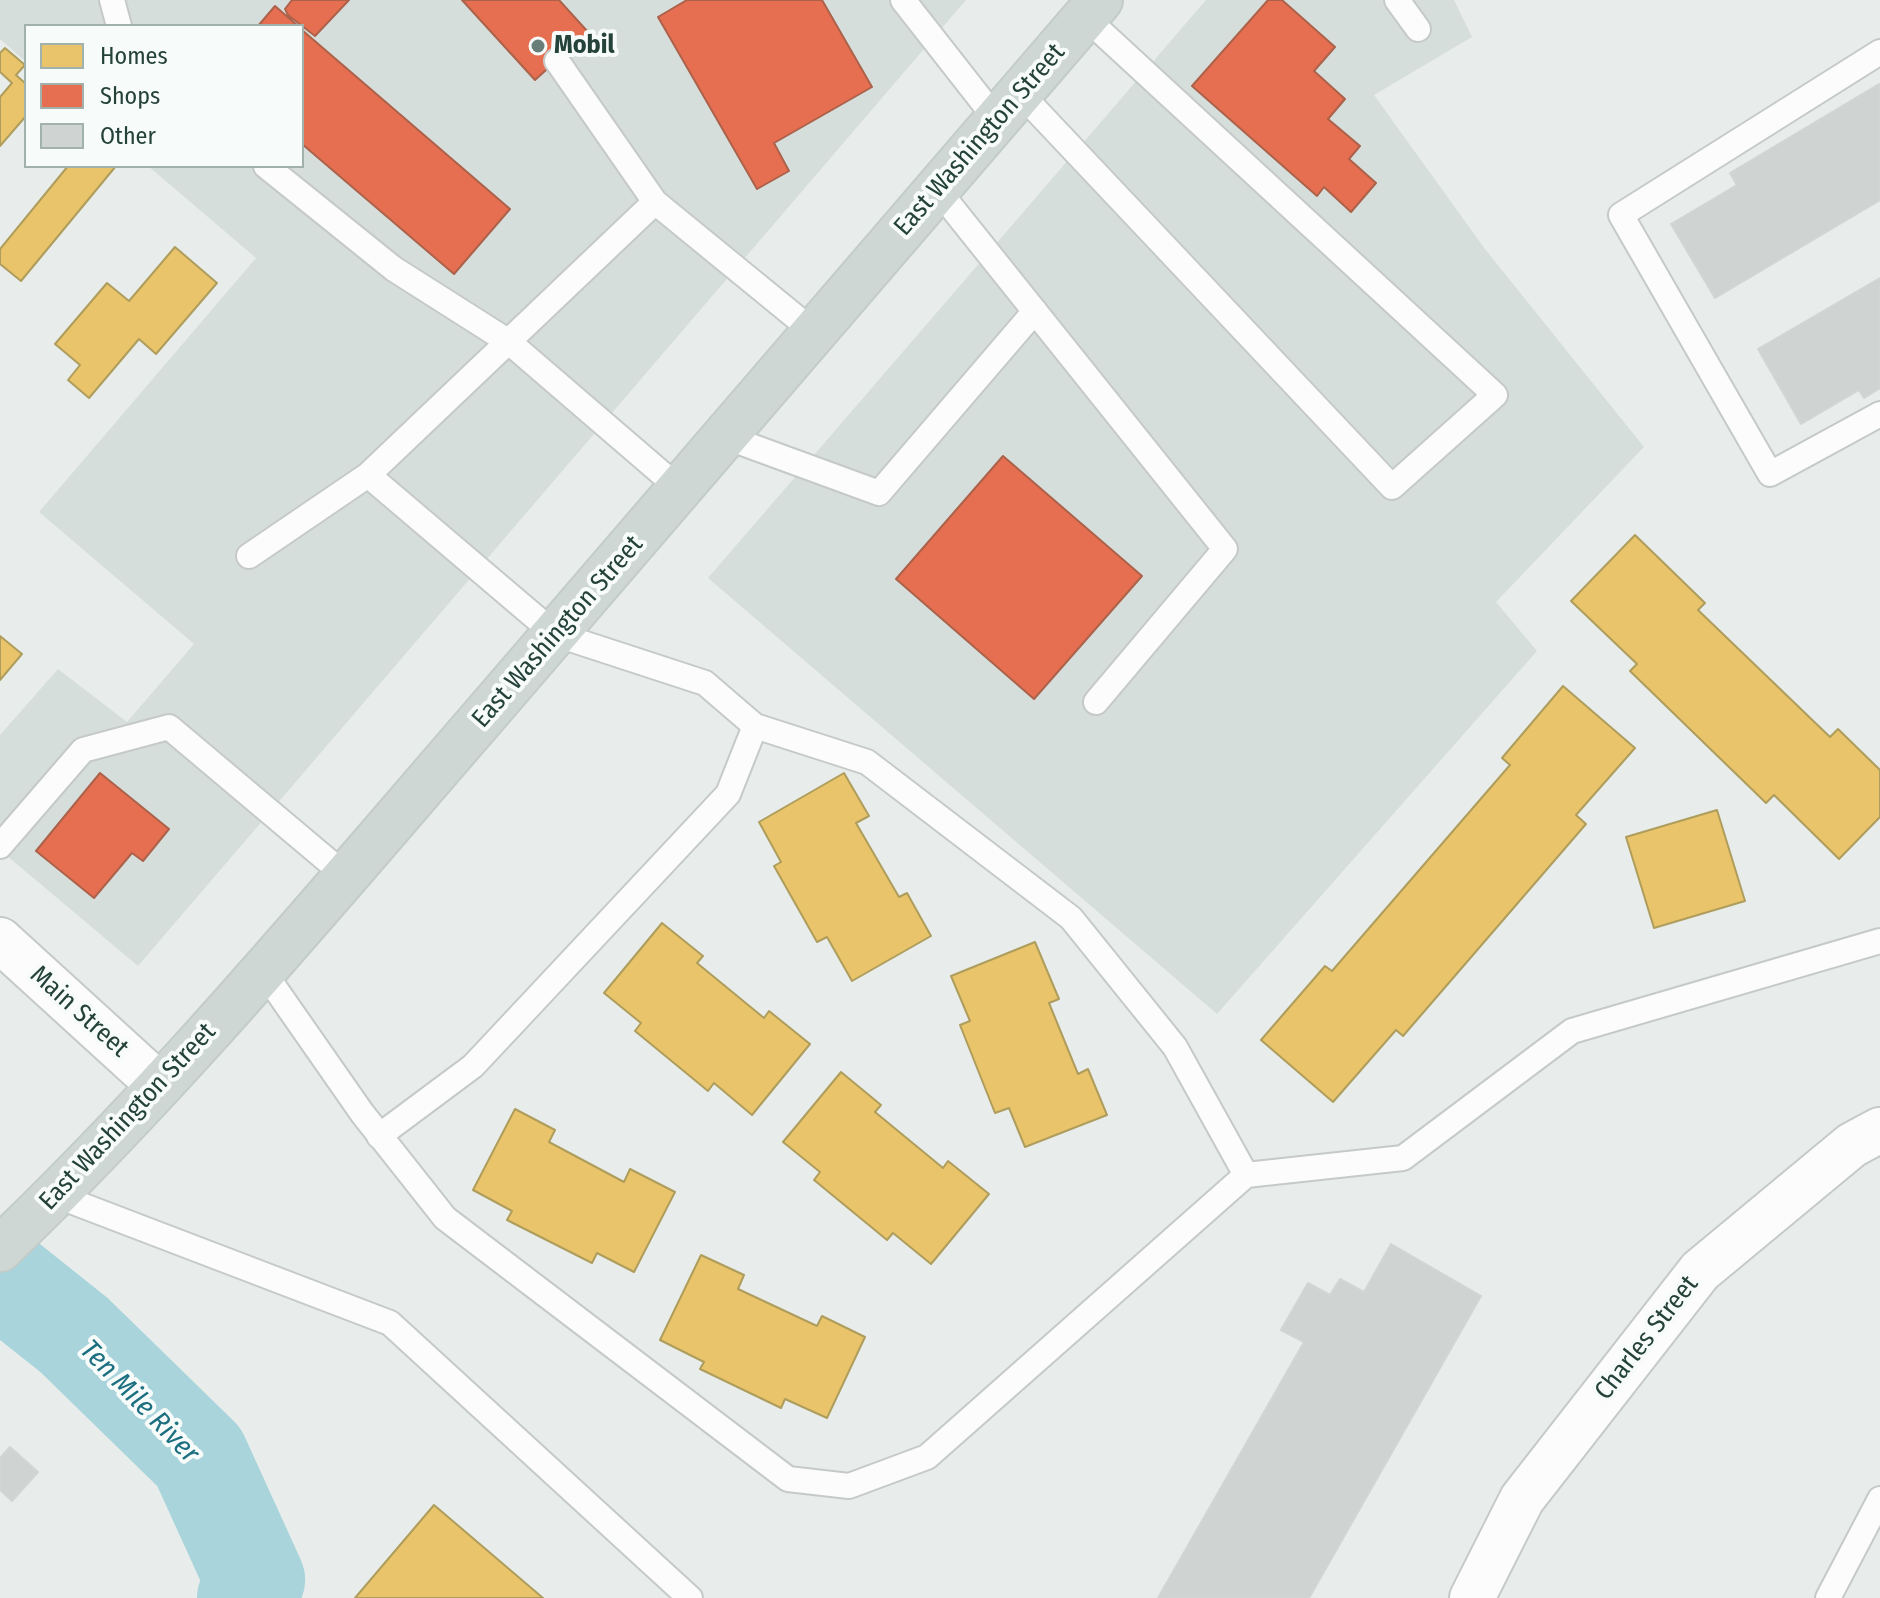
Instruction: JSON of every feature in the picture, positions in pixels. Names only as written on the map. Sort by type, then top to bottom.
[{"type":"main road","name":"East Washington Street","points":[[0,1249],[159,1085],[263,971],[681,490],[1093,8]]},
{"type":"street","name":"Main Street","points":[[0,940],[159,1085]]},
{"type":"street","name":"Charles Street","points":[[1472,1598],[1522,1499],[1700,1271],[1852,1145],[1880,1130]]},
{"type":"lane","points":[[112,0],[118,24]]},
{"type":"lane","points":[[903,0],[1392,487],[1495,395],[1093,8]]},
{"type":"lane","points":[[1397,0],[1418,29]]},
{"type":"lane","points":[[1880,52],[1621,215],[1770,474],[1880,414]]},
{"type":"lane","points":[[557,61],[655,202],[814,332]]},
{"type":"lane","points":[[268,168],[394,269],[509,342],[681,490]]},
{"type":"lane","points":[[937,189],[1225,549],[1096,702]]},
{"type":"lane","points":[[249,556],[368,475],[655,202]]},
{"type":"lane","points":[[726,437],[879,493],[1035,311]]},
{"type":"lane","points":[[368,475],[555,634],[705,683],[755,726],[867,762],[1071,918],[1175,1047],[1246,1175]]},
{"type":"lane","points":[[379,1136],[473,1066],[728,794],[755,726]]},
{"type":"lane","points":[[0,846],[83,750],[169,727],[346,876]]},
{"type":"lane","points":[[263,971],[379,1136],[445,1218],[788,1479],[849,1486],[927,1457],[1246,1175],[1403,1158],[1572,1031],[1880,941]]},
{"type":"lane","points":[[46,1204],[390,1323],[690,1598]]},
{"type":"lane","points":[[1828,1598],[1880,1499]]},
{"type":"shaded area","points":[[0,0],[966,0],[138,966],[0,850],[0,735],[58,669],[127,722],[194,644],[39,512],[256,258],[150,168],[304,168],[304,24],[24,24],[24,60],[0,39]]},
{"type":"shaded area","points":[[1206,0],[1454,0],[1472,37],[1374,95],[1485,249],[1644,447],[1496,602],[1537,651],[1217,1014],[708,578]]},
{"type":"building: Homes","points":[[5,48],[24,64],[16,75],[24,82],[24,118],[0,146],[0,97],[12,83],[0,72],[0,53]]},
{"type":"building: Homes","points":[[66,168],[114,168],[21,281],[0,264],[0,249]]},
{"type":"building: Homes","points":[[175,247],[217,283],[156,354],[139,339],[89,398],[68,380],[80,365],[55,344],[107,283],[129,301]]},
{"type":"building: Homes","points":[[1635,535],[1705,603],[1698,610],[1830,737],[1838,729],[1880,770],[1880,817],[1839,859],[1774,795],[1766,803],[1630,671],[1637,664],[1571,601]]},
{"type":"building: Homes","points":[[0,636],[22,654],[0,680]]},
{"type":"building: Homes","points":[[1563,686],[1635,748],[1576,815],[1586,824],[1403,1036],[1396,1030],[1333,1102],[1261,1040],[1325,966],[1332,971],[1510,765],[1502,758]]},
{"type":"building: Homes","points":[[844,773],[869,816],[856,823],[899,897],[907,893],[931,936],[852,981],[827,937],[817,942],[774,866],[781,862],[759,822]]},
{"type":"building: Homes","points":[[1717,810],[1745,901],[1654,928],[1626,837]]},
{"type":"building: Homes","points":[[662,923],[703,956],[697,963],[764,1018],[769,1011],[810,1044],[752,1115],[714,1083],[708,1091],[635,1031],[641,1023],[604,993]]},
{"type":"building: Homes","points":[[1035,942],[1059,999],[1049,1003],[1078,1074],[1088,1069],[1107,1115],[1025,1147],[1009,1108],[995,1113],[960,1025],[970,1021],[951,976]]},
{"type":"building: Homes","points":[[841,1072],[881,1105],[875,1112],[943,1168],[948,1161],[989,1194],[931,1264],[893,1233],[887,1240],[814,1180],[820,1172],[783,1142]]},
{"type":"building: Homes","points":[[515,1109],[555,1130],[549,1142],[624,1182],[630,1169],[675,1192],[634,1272],[597,1253],[592,1263],[507,1220],[512,1211],[473,1190]]},
{"type":"building: Homes","points":[[701,1255],[744,1275],[738,1289],[817,1326],[822,1316],[865,1337],[827,1418],[785,1399],[781,1408],[700,1369],[704,1362],[660,1340]]},
{"type":"building: Homes","points":[[434,1505],[543,1598],[355,1598]]},
{"type":"building: Shops","points":[[292,0],[349,0],[315,36],[304,24],[288,15],[285,9]]},
{"type":"building: Shops","name":"Mobil","points":[[462,0],[559,0],[588,32],[535,80]]},
{"type":"building: Shops","points":[[687,0],[822,0],[872,87],[774,143],[789,171],[757,189],[658,17]]},
{"type":"building: Shops","points":[[1268,0],[1282,0],[1335,47],[1314,71],[1345,99],[1328,119],[1360,146],[1349,159],[1376,183],[1351,212],[1324,187],[1317,196],[1192,86]]},
{"type":"building: Shops","points":[[275,6],[296,24],[260,24]]},
{"type":"building: Shops","points":[[304,32],[510,209],[454,274],[304,146]]},
{"type":"building: Shops","points":[[1003,456],[1142,576],[1034,699],[896,579]]},
{"type":"building: Shops","points":[[100,773],[169,829],[143,861],[132,853],[94,898],[36,851]]},
{"type":"building: Other","points":[[1879,84],[1880,200],[1715,298],[1671,224],[1737,185],[1730,173]]},
{"type":"building: Other","points":[[1880,278],[1880,388],[1864,398],[1859,390],[1801,424],[1758,349]]},
{"type":"building: Other","points":[[1391,1244],[1481,1296],[1309,1598],[1158,1598],[1304,1342],[1281,1330],[1308,1283],[1330,1295],[1340,1279],[1364,1292]]},
{"type":"building: Other","points":[[10,1447],[38,1472],[12,1501],[0,1490],[0,1458]]},
{"type":"waterway","name":"Ten Mile River","points":[[0,1276],[74,1335],[199,1457],[255,1580],[247,1598]]},
{"type":"place","name":"Mobil","points":[[538,46]]}]
